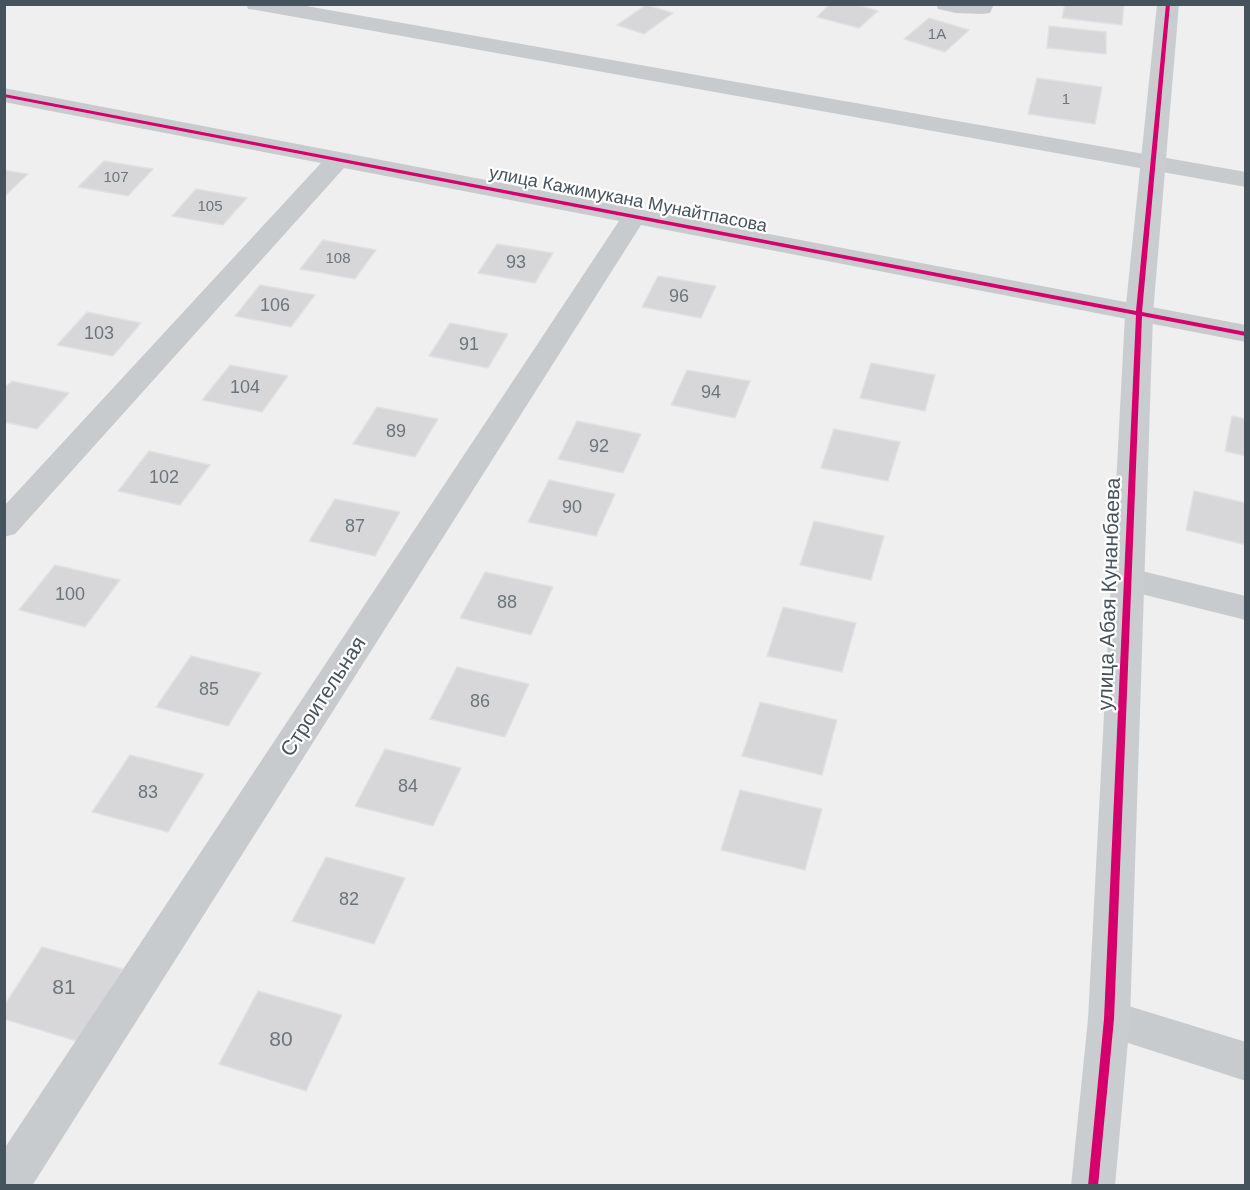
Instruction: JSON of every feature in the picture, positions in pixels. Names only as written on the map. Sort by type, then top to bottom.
[{"type":"street","points":[[256,4],[346,12],[1245,180]]},
{"type":"street","points":[[946,4],[956,7],[983,6]]},
{"type":"street","name":"улица Абая Кунанбаева","points":[[1093,1185],[1109,1019],[1139,314],[1168,4]]},
{"type":"street","name":"улица Кажимукана Мунайтпасова","points":[[4,95],[1245,334]]},
{"type":"street","points":[[4,526],[338,160]]},
{"type":"street","name":"Строительная","points":[[16,1177],[634,217]]},
{"type":"street","points":[[1129,580],[1245,608]]},
{"type":"street","points":[[1109,1019],[1245,1062]]},
{"type":"building","points":[[830,4],[855,4],[878,11],[859,28],[817,17]]},
{"type":"building","points":[[1065,4],[1124,4],[1122,25],[1062,18]]},
{"type":"building","points":[[646,5],[673,13],[644,34],[617,25]]},
{"type":"building","points":[[929,18],[969,30],[945,52],[904,39]]},
{"type":"building","points":[[1049,26],[1106,32],[1106,54],[1047,48]]},
{"type":"building","points":[[1037,78],[1102,87],[1095,124],[1028,114]]},
{"type":"building","points":[[104,161],[153,169],[128,196],[78,187]]},
{"type":"building","points":[[4,170],[28,174],[4,197]]},
{"type":"building","points":[[196,189],[247,198],[223,225],[172,216]]},
{"type":"building","points":[[323,240],[376,250],[355,279],[300,269]]},
{"type":"building","points":[[497,244],[553,253],[535,283],[478,273]]},
{"type":"building","points":[[658,276],[716,286],[701,318],[642,307]]},
{"type":"building","points":[[260,285],[315,295],[291,327],[235,316]]},
{"type":"building","points":[[87,312],[141,323],[113,356],[57,345]]},
{"type":"building","points":[[450,323],[508,334],[488,368],[429,356]]},
{"type":"building","points":[[871,363],[935,375],[925,411],[860,398]]},
{"type":"building","points":[[230,365],[288,376],[262,412],[202,400]]},
{"type":"building","points":[[687,370],[750,381],[735,418],[671,405]]},
{"type":"building","points":[[12,381],[69,393],[37,429],[4,422],[4,388]]},
{"type":"building","points":[[377,407],[438,419],[415,457],[353,444]]},
{"type":"building","points":[[1232,416],[1246,419],[1246,456],[1225,451]]},
{"type":"building","points":[[577,421],[641,434],[623,473],[558,459]]},
{"type":"building","points":[[834,429],[900,442],[888,481],[821,468]]},
{"type":"building","points":[[149,451],[210,465],[180,505],[118,491]]},
{"type":"building","points":[[549,480],[615,494],[596,536],[528,522]]},
{"type":"building","points":[[1194,491],[1246,503],[1246,545],[1186,530]]},
{"type":"building","points":[[335,499],[400,512],[375,556],[309,541]]},
{"type":"building","points":[[814,521],[884,536],[871,580],[800,565]]},
{"type":"building","points":[[55,565],[120,580],[85,627],[19,610]]},
{"type":"building","points":[[485,572],[553,587],[531,635],[460,618]]},
{"type":"building","points":[[783,607],[856,623],[842,672],[767,656]]},
{"type":"building","points":[[191,656],[261,673],[228,726],[156,707]]},
{"type":"building","points":[[457,667],[529,684],[505,737],[430,719]]},
{"type":"building","points":[[760,702],[837,720],[822,775],[742,756]]},
{"type":"building","points":[[385,749],[461,768],[433,826],[355,806]]},
{"type":"building","points":[[130,755],[204,774],[168,832],[92,812]]},
{"type":"building","points":[[740,790],[822,809],[805,870],[721,850]]},
{"type":"building","points":[[326,857],[405,878],[374,944],[292,921]]},
{"type":"building","points":[[42,947],[123,969],[80,1042],[4,1019],[4,1006]]},
{"type":"building","points":[[258,991],[342,1015],[306,1091],[219,1064]]},
{"type":"cycle path","points":[[1093,1186],[1109,1019],[1139,314],[1168,4]]},
{"type":"cycle path","points":[[4,95],[1246,334]]}]
